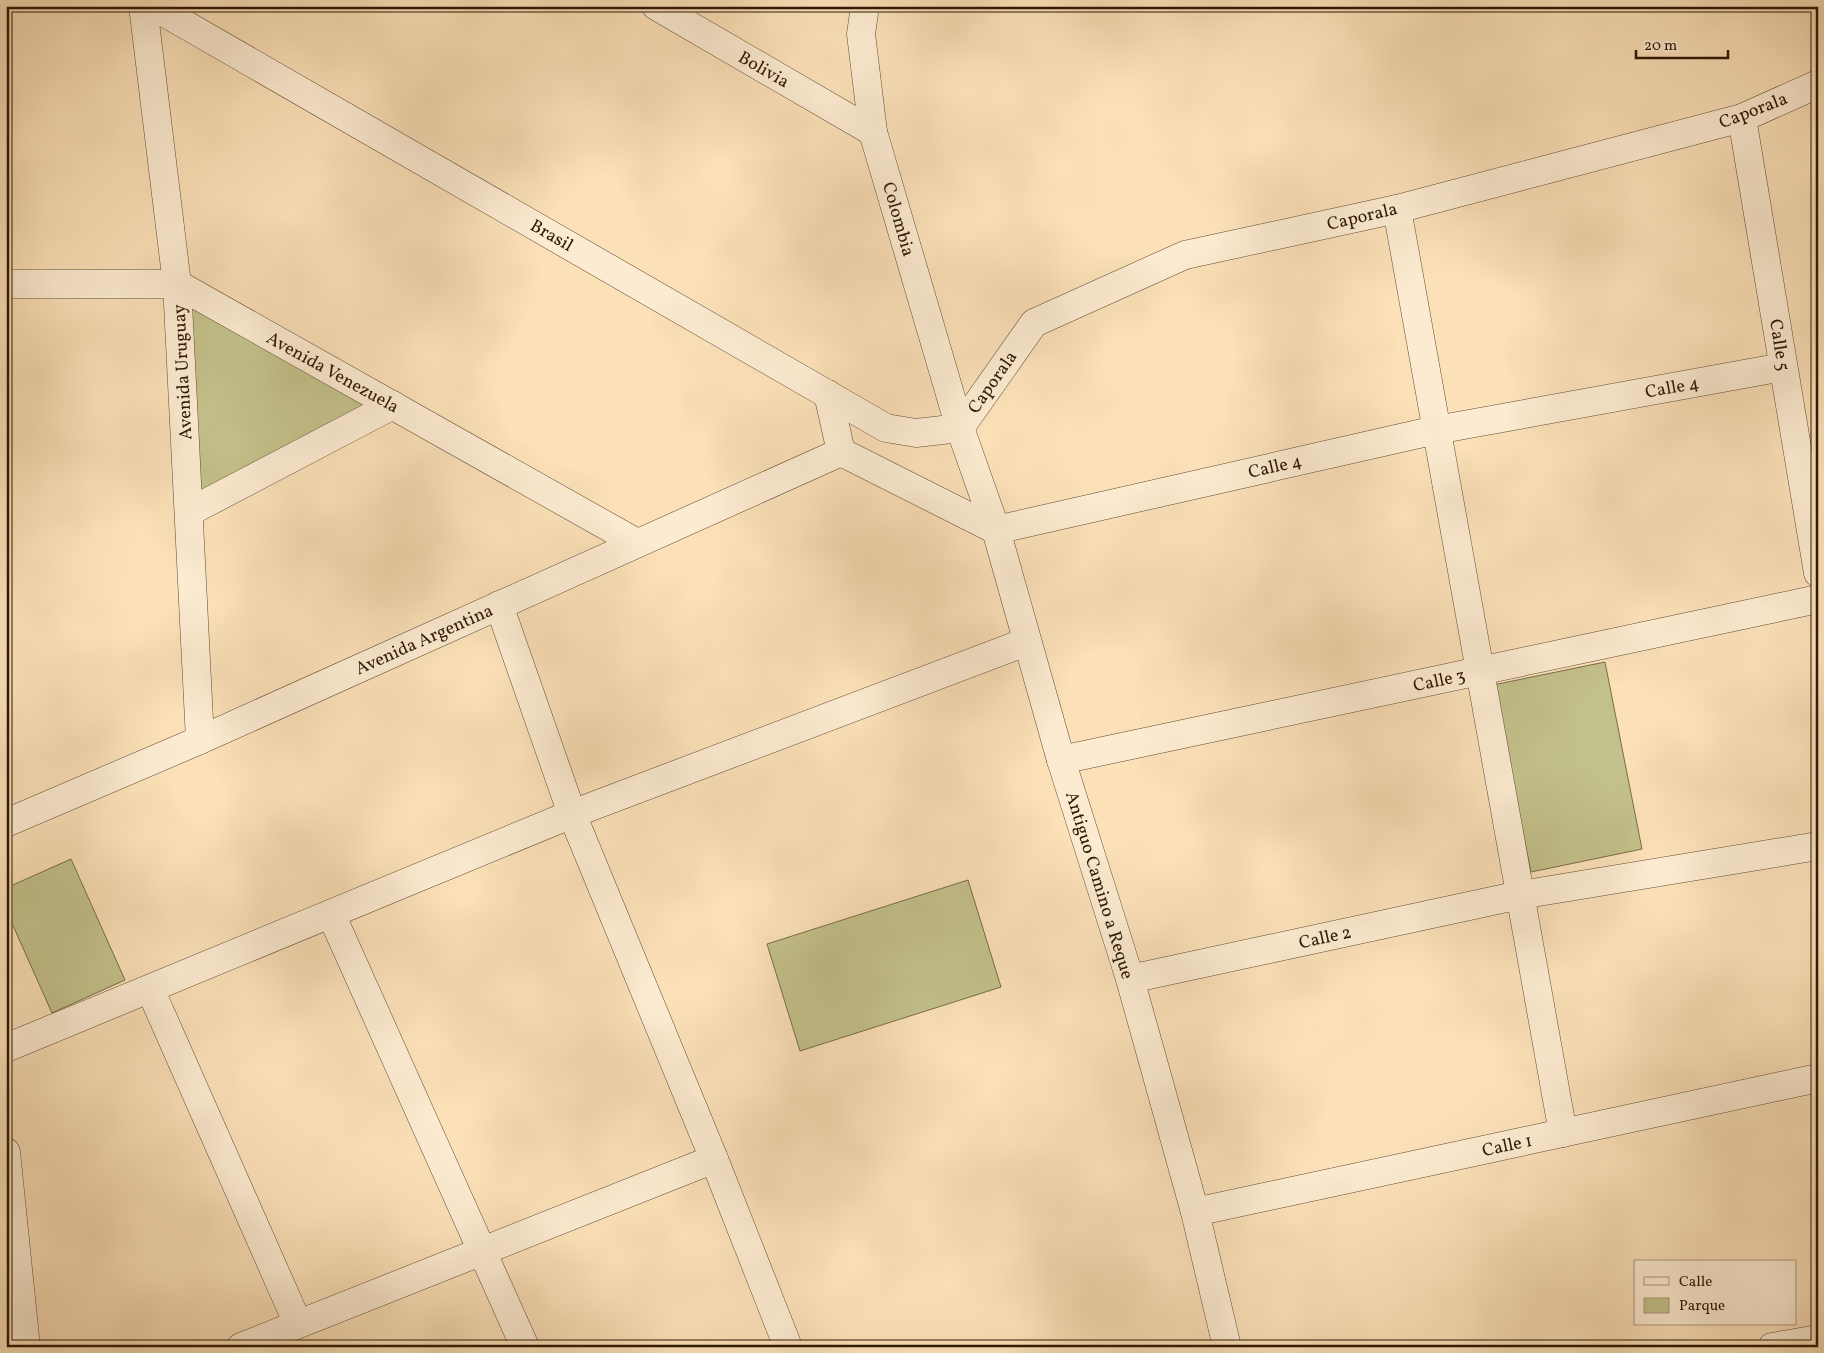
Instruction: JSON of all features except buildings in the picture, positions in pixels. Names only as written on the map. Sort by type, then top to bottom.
[{"type":"street","name":"Avenida Uruguay","points":[[143,6],[177,284],[200,740]]},
{"type":"street","name":"Brasil","points":[[153,6],[886,428],[916,432],[960,428]]},
{"type":"street","name":"Bolivia","points":[[656,6],[873,132]]},
{"type":"street","name":"Colombia","points":[[865,6],[861,34],[873,132],[960,428]]},
{"type":"street","name":"Caporala","points":[[960,428],[1034,323],[1185,255],[1397,209],[1742,118],[1818,84]]},
{"type":"street","name":"Calle 5","points":[[1742,118],[1818,573]]},
{"type":"street","points":[[1397,209],[1563,1133]]},
{"type":"street","name":"Avenida Venezuela","points":[[6,284],[177,284],[637,544]]},
{"type":"street","name":"Calle 4","points":[[996,530],[1436,430],[1783,367]]},
{"type":"street","points":[[828,394],[841,452],[996,530]]},
{"type":"street","points":[[188,512],[393,405]]},
{"type":"street","name":"Antiguo Camino a Reque","points":[[960,428],[996,530],[1026,642],[1061,760],[1130,979],[1195,1212],[1226,1347]]},
{"type":"street","name":"Avenida Argentina","points":[[6,823],[200,740],[841,452]]},
{"type":"street","name":"Calle 3","points":[[1061,760],[1818,599]]},
{"type":"street","points":[[499,605],[572,814],[714,1159],[788,1347]]},
{"type":"street","points":[[6,1048],[572,814],[1026,642]]},
{"type":"street","name":"Calle 2","points":[[1130,979],[1520,895],[1818,846]]},
{"type":"street","points":[[331,914],[525,1347]]},
{"type":"street","points":[[150,989],[298,1324]]},
{"type":"street","name":"Calle 1","points":[[1195,1212],[1818,1078]]},
{"type":"street","points":[[6,1152],[26,1347]]},
{"type":"street","points":[[240,1347],[714,1159]]},
{"type":"street","points":[[1772,1347],[1818,1339]]},
{"type":"green space","points":[[189,304],[368,404],[198,496]]},
{"type":"green space","points":[[1605,662],[1642,849],[1531,872],[1493,685]]},
{"type":"green space","points":[[71,859],[125,980],[52,1013],[6,910],[6,888]]},
{"type":"green space","points":[[968,880],[1001,987],[800,1051],[767,944]]}]
